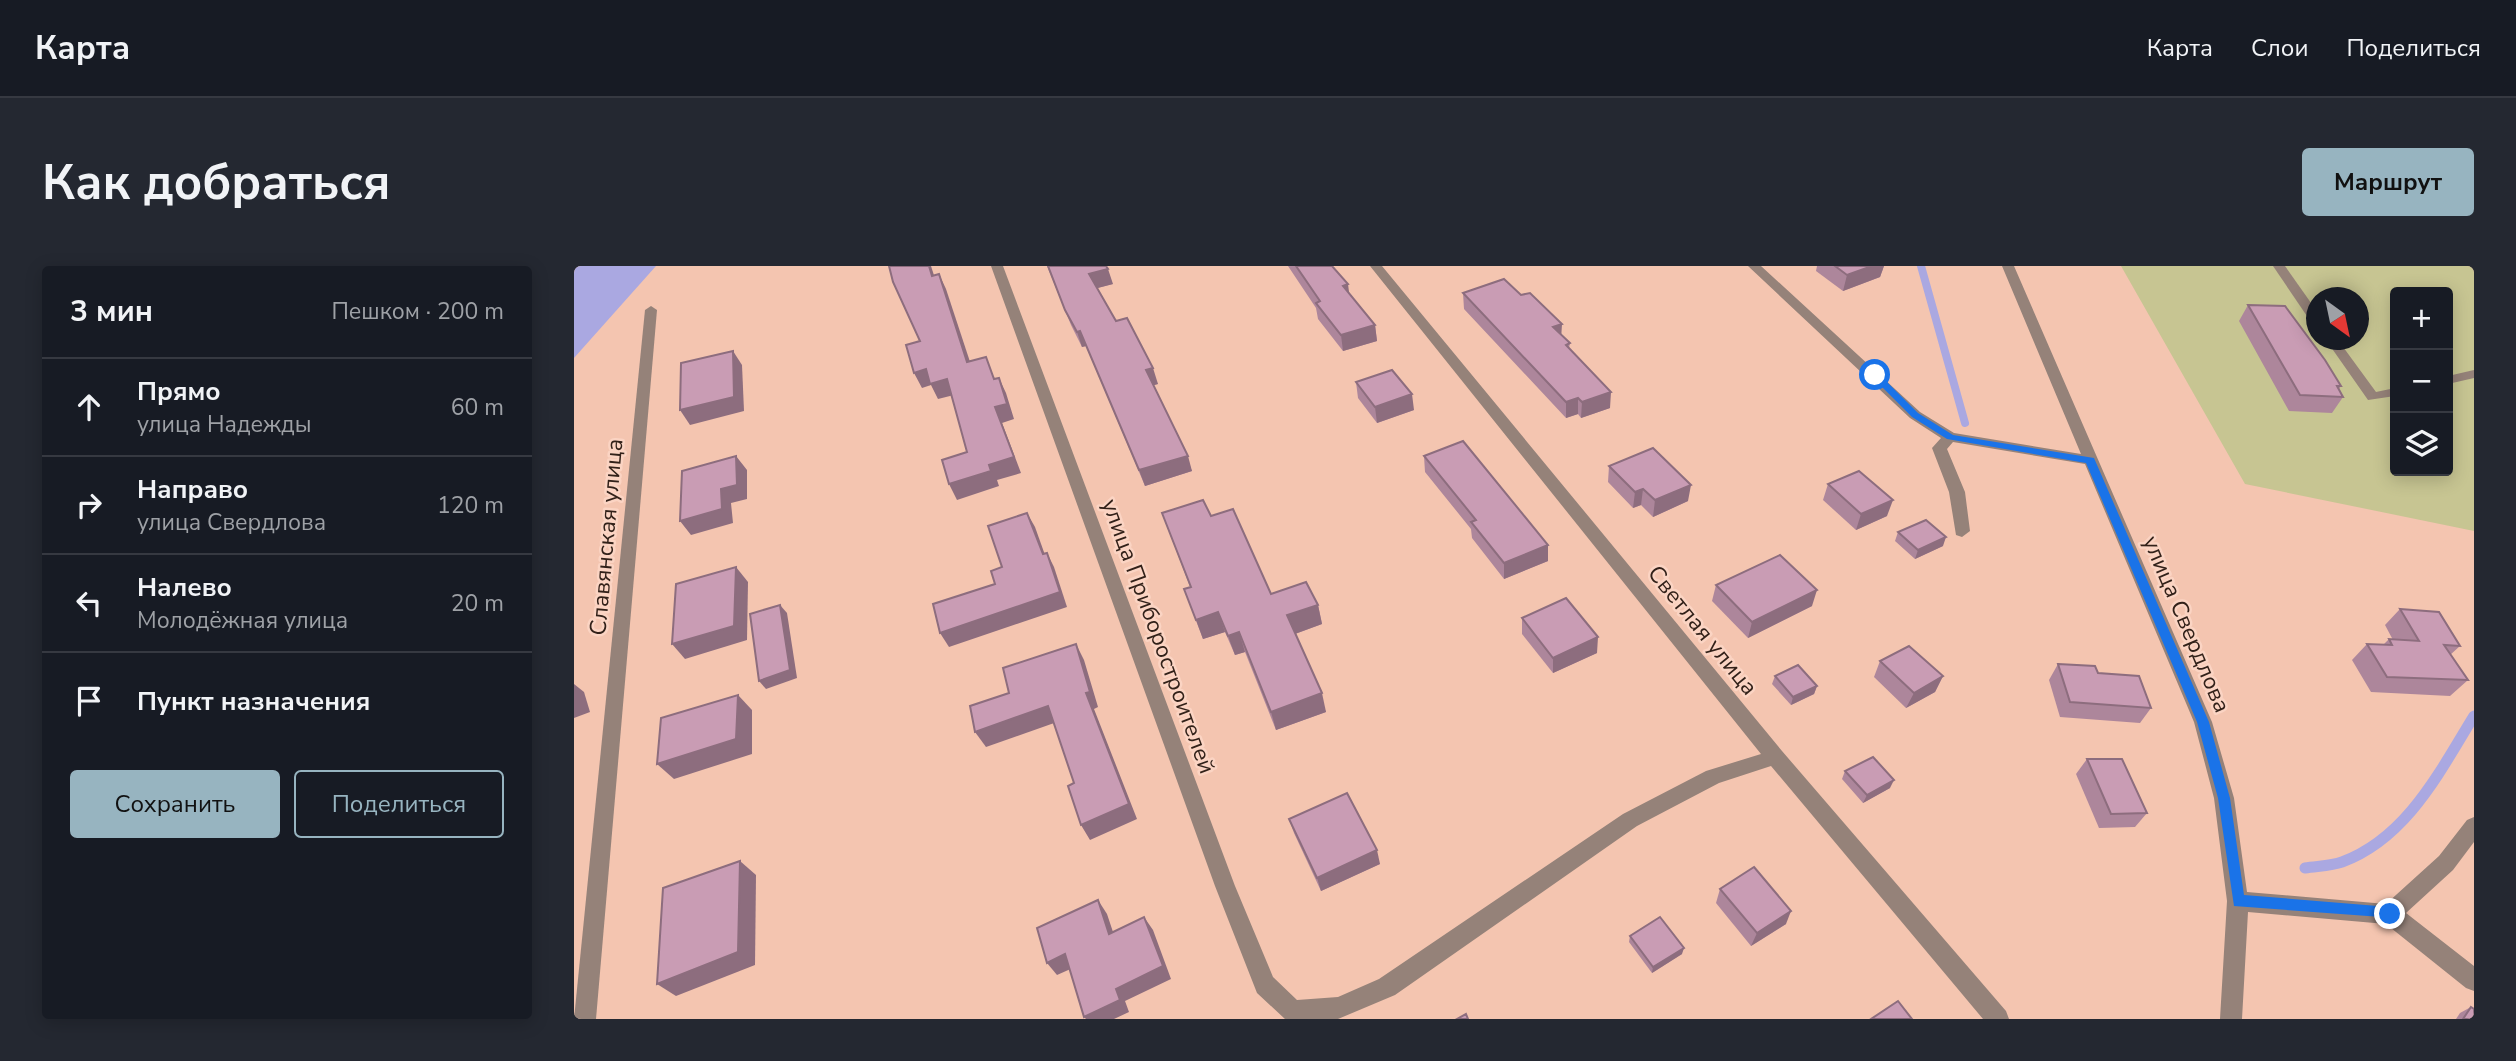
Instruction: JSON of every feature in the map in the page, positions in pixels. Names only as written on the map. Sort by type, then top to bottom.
[{"type":"street","name":"улица Приборостроителей","points":[[997,266],[1225,886],[1265,985],[1293,1011],[1338,1008],[1387,987],[1630,820],[1713,777],[1775,757]]},
{"type":"street","name":"Светлая улица","points":[[1377,266],[1775,757],[1998,1019]]},
{"type":"street","points":[[1754,266],[1915,415],[1950,437],[2090,460]]},
{"type":"street","name":"улица Свердлова","points":[[2008,266],[2203,722],[2224,798],[2238,901],[2231,1019]]},
{"type":"street","points":[[2278,266],[2306,305]]},
{"type":"street","name":"Славянская улица","points":[[585,1019],[651,310]]},
{"type":"street","points":[[2339,350],[2373,397],[2390,393]]},
{"type":"street","points":[[2453,379],[2474,374]]},
{"type":"street","points":[[1950,437],[1939,448],[1956,492],[1962,531]]},
{"type":"street","points":[[2390,914],[2446,863],[2474,826]]},
{"type":"street","points":[[2238,901],[2390,914],[2474,980]]},
{"type":"shaded area","points":[[2121,266],[2474,266],[2474,531],[2245,484]]},
{"type":"water","points":[[574,266],[656,266],[574,358]]},
{"type":"building","points":[[889,266],[929,266],[932,276],[939,274],[967,362],[986,357],[994,379],[999,378],[1007,404],[995,407],[1014,457],[989,465],[991,471],[949,484],[942,460],[967,452],[947,379],[930,384],[926,369],[914,373],[906,345],[920,341],[893,282]]},
{"type":"building","points":[[1048,266],[1106,266],[1108,269],[1089,274],[1116,321],[1127,318],[1153,368],[1146,370],[1188,456],[1139,470],[1080,331],[1077,332],[1065,310]]},
{"type":"building","points":[[1296,266],[1332,266],[1348,284],[1343,286],[1375,325],[1341,335],[1316,303],[1320,301]]},
{"type":"building","points":[[1835,266],[1872,266],[1847,275]]},
{"type":"building","points":[[1504,279],[1521,295],[1530,293],[1562,324],[1553,327],[1570,343],[1566,345],[1611,392],[1582,402],[1578,398],[1566,402],[1463,293]]},
{"type":"building","points":[[2248,305],[2285,306],[2306,334],[2306,350],[2318,350],[2341,386],[2337,386],[2343,397],[2300,395]]},
{"type":"building","points":[[733,351],[734,397],[680,410],[681,363]]},
{"type":"building","points":[[1392,370],[1412,394],[1375,407],[1356,382]]},
{"type":"building","points":[[1463,441],[1548,545],[1504,563],[1471,522],[1476,520],[1424,456]]},
{"type":"building","points":[[1653,448],[1691,485],[1655,500],[1643,489],[1635,492],[1609,466]]},
{"type":"building","points":[[736,456],[737,485],[721,489],[722,509],[680,521],[682,471]]},
{"type":"building","points":[[1859,471],[1893,500],[1861,514],[1828,484]]},
{"type":"building","points":[[1203,500],[1211,516],[1233,509],[1271,594],[1306,582],[1318,605],[1287,615],[1322,693],[1271,712],[1239,632],[1228,636],[1218,612],[1196,620],[1184,589],[1191,587],[1162,513]]},
{"type":"building","points":[[1027,513],[1043,554],[1047,553],[1060,592],[940,633],[933,604],[995,584],[991,571],[1002,567],[988,526]]},
{"type":"building","points":[[1926,520],[1946,537],[1918,550],[1898,532]]},
{"type":"building","points":[[1780,555],[1817,590],[1752,622],[1716,585]]},
{"type":"building","points":[[736,567],[734,626],[672,644],[676,584]]},
{"type":"building","points":[[1566,598],[1598,637],[1553,658],[1522,618]]},
{"type":"building","points":[[780,605],[790,670],[759,681],[750,614]]},
{"type":"building","points":[[2400,609],[2439,612],[2460,646],[2444,645],[2468,680],[2387,677],[2367,644],[2392,645],[2389,639],[2419,641]]},
{"type":"building","points":[[1076,644],[1090,692],[1086,693],[1129,804],[1081,825],[1068,786],[1074,783],[1048,706],[975,732],[970,706],[1009,693],[1003,668]]},
{"type":"building","points":[[1909,646],[1943,676],[1914,693],[1880,661]]},
{"type":"building","points":[[2058,664],[2095,666],[2098,673],[2139,676],[2151,708],[2070,702]]},
{"type":"building","points":[[1798,665],[1817,686],[1793,697],[1775,676]]},
{"type":"building","points":[[738,695],[736,739],[657,764],[661,718]]},
{"type":"building","points":[[1873,757],[1894,780],[1867,795],[1845,771]]},
{"type":"building","points":[[2087,759],[2122,759],[2147,813],[2111,814]]},
{"type":"building","points":[[1347,793],[1377,850],[1317,878],[1289,819]]},
{"type":"building","points":[[740,861],[738,952],[657,984],[663,888]]},
{"type":"building","points":[[1754,867],[1791,911],[1757,933],[1720,889]]},
{"type":"building","points":[[1098,900],[1109,934],[1144,917],[1163,966],[1116,989],[1120,1000],[1084,1017],[1065,954],[1047,963],[1037,928]]},
{"type":"building","points":[[1660,917],[1684,948],[1653,967],[1630,936]]},
{"type":"building","points":[[1898,1001],[1912,1019],[1871,1019]]},
{"type":"building","points":[[2471,1007],[2474,1009],[2474,1019],[2463,1019]]},
{"type":"waterway","points":[[1921,266],[1965,423]]},
{"type":"waterway","points":[[2305,868],[2342,862],[2385,837],[2420,801],[2474,716]]},
{"type":"route","points":[[1875,375],[1915,415],[1950,437],[2090,460],[2203,722],[2224,798],[2238,901],[2390,914]]}]
